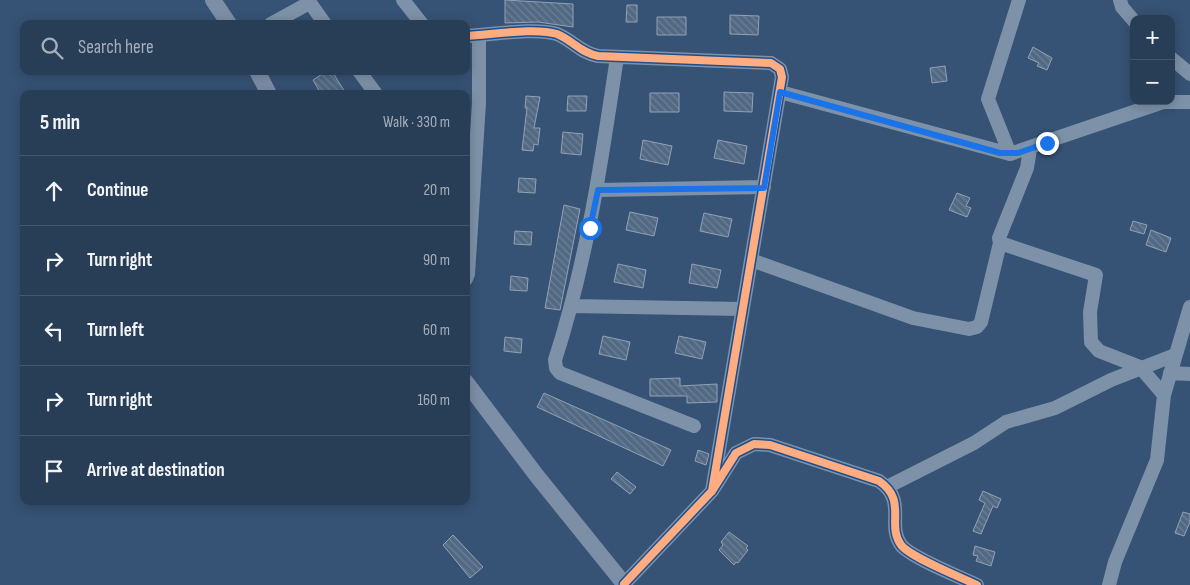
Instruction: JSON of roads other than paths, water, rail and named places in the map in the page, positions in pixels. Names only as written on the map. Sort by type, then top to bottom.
[{"type":"main road","points":[[214,0],[226,20]]},
{"type":"main road","points":[[259,75],[267,90]]},
{"type":"main road","points":[[470,387],[531,469],[625,584]]},
{"type":"street","points":[[403,0],[419,20]]},
{"type":"street","points":[[1010,154],[988,99],[1018,0]]},
{"type":"street","points":[[1120,0],[1122,7],[1130,16]]},
{"type":"street","points":[[278,20],[309,1],[322,20]]},
{"type":"street","points":[[470,242],[478,113],[473,35],[548,33],[562,37],[590,54],[617,57],[772,63],[782,74],[780,92],[712,491]]},
{"type":"street","points":[[617,57],[598,190],[572,306],[555,360],[556,368],[560,373],[694,426]]},
{"type":"street","points":[[1173,60],[1190,74]]},
{"type":"street","points":[[362,75],[373,90]]},
{"type":"street","points":[[780,92],[1010,154],[1030,149],[1163,102],[1190,102]]},
{"type":"street","points":[[751,260],[913,318],[969,329],[977,327],[981,322],[1000,243],[999,238],[1026,168],[1030,149]]},
{"type":"street","points":[[598,190],[764,188]]},
{"type":"street","points":[[1000,243],[1096,275],[1090,312],[1089,336],[1091,342],[1099,351],[1140,368],[1164,395]]},
{"type":"street","points":[[572,306],[742,309]]},
{"type":"street","points":[[1109,585],[1115,562],[1157,460],[1164,395],[1190,307]]},
{"type":"street","points":[[886,487],[974,443],[1006,422],[1055,408],[1140,368],[1176,355]]},
{"type":"street","points":[[1170,373],[1190,374]]},
{"type":"street","points":[[625,584],[712,491],[736,452],[754,444],[770,445],[879,482],[886,487],[896,505],[896,538],[906,551],[977,585]]}]
